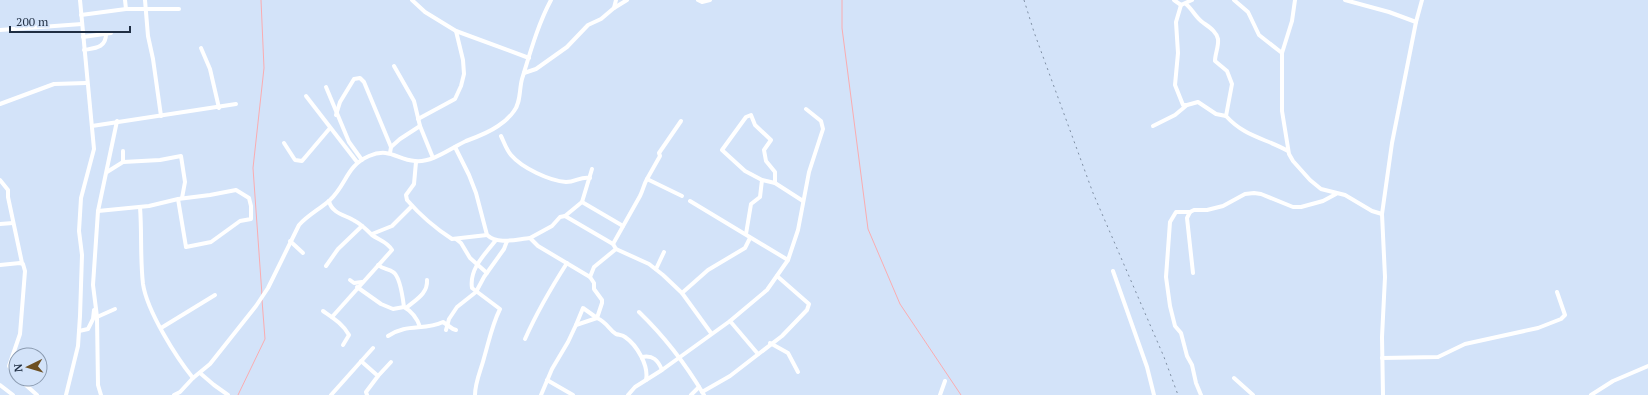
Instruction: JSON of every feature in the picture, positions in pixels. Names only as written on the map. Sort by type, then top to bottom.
[{"type":"street","points":[[66,395],[78,346],[82,256],[79,231],[81,198],[94,149],[86,83],[80,0]]},
{"type":"street","points":[[125,0],[126,9]]},
{"type":"street","points":[[146,0],[148,36],[153,58],[161,116]]},
{"type":"street","points":[[412,0],[425,12],[456,31],[529,58]]},
{"type":"street","points":[[174,395],[180,392],[193,378],[210,364],[256,306],[268,288],[299,224],[307,216],[335,195],[357,162],[380,152],[390,153],[416,162],[433,158],[481,136],[507,119],[515,110],[518,102],[529,58],[542,20],[551,0]]},
{"type":"street","points":[[614,8],[616,0]]},
{"type":"street","points":[[524,74],[536,69],[567,47],[588,25],[601,20],[614,8],[627,0]]},
{"type":"street","points":[[698,0],[702,2],[710,0]]},
{"type":"street","points":[[1174,0],[1192,9],[1200,21],[1209,26],[1218,38],[1215,61],[1227,71],[1232,84],[1226,116]]},
{"type":"street","points":[[1187,105],[1183,105],[1175,85],[1178,53],[1176,22],[1184,4],[1192,0]]},
{"type":"street","points":[[1234,0],[1248,12],[1259,34],[1282,53]]},
{"type":"street","points":[[1295,0],[1292,21],[1282,53],[1282,112],[1288,151],[1293,161],[1310,180],[1321,189],[1336,194],[1345,195],[1372,211],[1382,214]]},
{"type":"street","points":[[1345,0],[1389,12],[1416,22]]},
{"type":"street","points":[[1383,395],[1382,358],[1384,276],[1382,214],[1392,142],[1416,22],[1422,0]]},
{"type":"street","points":[[81,15],[126,9],[179,9]]},
{"type":"street","points":[[0,30],[82,24]]},
{"type":"street","points":[[418,119],[455,99],[461,86],[464,74],[463,60],[456,31]]},
{"type":"street","points":[[83,37],[111,33]]},
{"type":"street","points":[[84,50],[100,47],[104,44],[106,34]]},
{"type":"street","points":[[200,48],[210,69],[218,108]]},
{"type":"street","points":[[394,66],[414,100],[420,126],[433,158]]},
{"type":"street","points":[[336,115],[340,102],[354,79],[360,78],[364,82],[392,147]]},
{"type":"street","points":[[0,104],[49,86],[86,83]]},
{"type":"street","points":[[326,87],[348,142],[362,160]]},
{"type":"street","points":[[306,96],[357,162]]},
{"type":"street","points":[[1153,126],[1175,115],[1187,105],[1198,102],[1216,114],[1226,116],[1234,125],[1247,134],[1277,144],[1288,151]]},
{"type":"street","points":[[92,126],[218,108],[236,104]]},
{"type":"street","points":[[628,395],[635,387],[662,370],[711,333],[730,321],[767,290],[788,260],[798,230],[809,172],[823,129],[821,121],[806,109]]},
{"type":"street","points":[[775,183],[775,172],[766,161],[764,150],[771,140],[755,125],[751,115],[746,117],[722,150],[745,171],[762,180],[775,183],[803,201]]},
{"type":"street","points":[[613,244],[641,194],[643,184],[658,161],[660,153],[681,121]]},
{"type":"street","points":[[101,395],[98,385],[97,317],[93,285],[100,196],[118,122]]},
{"type":"street","points":[[390,153],[392,147],[400,139],[420,126]]},
{"type":"street","points":[[284,143],[295,160],[302,161],[330,128]]},
{"type":"street","points":[[501,136],[512,156],[537,173],[565,182],[575,182],[584,176],[590,178]]},
{"type":"street","points":[[455,147],[476,193],[487,235],[491,239],[496,240],[507,241],[530,238],[552,226],[560,217],[565,216],[582,202],[592,169]]},
{"type":"street","points":[[123,151],[123,162]]},
{"type":"street","points":[[98,211],[140,207],[180,198],[210,195],[236,190],[249,198],[251,206],[251,219],[240,221],[211,242],[186,247],[180,198],[185,182],[181,156],[160,160],[123,162],[107,172]]},
{"type":"street","points":[[416,162],[414,184],[406,196],[406,200],[437,229],[452,239],[487,235]]},
{"type":"street","points":[[647,178],[682,196]]},
{"type":"street","points":[[0,180],[8,190],[13,222],[25,271],[20,334],[16,347]]},
{"type":"street","points":[[746,234],[751,204],[760,197],[762,180]]},
{"type":"street","points":[[1201,395],[1196,383],[1192,365],[1187,356],[1181,333],[1175,326],[1170,306],[1166,277],[1170,222],[1172,216],[1176,212],[1207,210],[1223,206],[1245,194],[1254,193],[1293,207],[1301,207],[1323,201],[1336,194]]},
{"type":"street","points":[[329,201],[330,207],[336,212],[355,221],[389,245],[392,250],[332,317]]},
{"type":"street","points":[[690,201],[788,260]]},
{"type":"street","points":[[582,202],[623,226]]},
{"type":"street","points":[[372,234],[392,226],[412,206]]},
{"type":"street","points":[[140,207],[142,225],[141,260],[144,286],[149,305],[181,364],[193,378]]},
{"type":"street","points":[[1190,212],[1187,218],[1193,273]]},
{"type":"street","points":[[565,216],[613,244],[616,249],[649,264],[656,269],[682,294],[711,333]]},
{"type":"street","points":[[0,224],[13,222]]},
{"type":"street","points":[[326,266],[338,249],[362,226]]},
{"type":"street","points":[[530,238],[538,246],[590,277],[594,283],[594,288],[602,300],[597,318]]},
{"type":"street","points":[[682,294],[708,270],[744,248],[750,238]]},
{"type":"street","points":[[456,239],[461,243],[470,258],[487,273]]},
{"type":"street","points":[[475,395],[475,388],[489,334],[500,309],[472,288],[473,273],[496,240]]},
{"type":"street","points":[[290,241],[303,253]]},
{"type":"street","points":[[446,330],[457,308],[476,292],[507,241]]},
{"type":"street","points":[[590,277],[594,267],[616,249]]},
{"type":"street","points":[[656,269],[664,252]]},
{"type":"street","points":[[0,265],[22,263]]},
{"type":"street","points":[[525,339],[534,317],[567,264]]},
{"type":"street","points":[[378,265],[394,272],[399,283],[405,307],[417,317],[420,327]]},
{"type":"street","points":[[1113,271],[1147,367],[1154,395]]},
{"type":"street","points":[[639,312],[672,346],[690,371],[703,394],[730,376],[782,336],[809,307],[808,304],[777,276]]},
{"type":"street","points":[[350,280],[354,283],[362,282]]},
{"type":"street","points":[[358,287],[381,304],[393,309],[405,307],[422,296],[427,280]]},
{"type":"street","points":[[1382,358],[1438,357],[1465,344],[1538,328],[1561,319],[1565,315],[1556,292]]},
{"type":"street","points":[[161,328],[215,295]]},
{"type":"street","points":[[79,331],[88,329],[93,320],[95,304]]},
{"type":"street","points":[[540,395],[552,369],[568,342],[583,308],[604,322],[616,334],[625,336],[642,358],[647,373],[646,380]]},
{"type":"street","points":[[97,317],[115,309]]},
{"type":"street","points":[[322,311],[346,328],[349,335],[343,345]]},
{"type":"street","points":[[576,325],[597,318]]},
{"type":"street","points":[[730,321],[758,354]]},
{"type":"street","points":[[388,336],[397,329],[434,326],[443,322],[456,330]]},
{"type":"street","points":[[770,344],[788,353],[798,372]]},
{"type":"street","points":[[331,395],[373,348]]},
{"type":"street","points":[[642,358],[642,356],[646,356],[657,360],[662,370]]},
{"type":"street","points":[[361,361],[378,376]]},
{"type":"street","points":[[367,395],[366,392],[391,362]]},
{"type":"street","points":[[1591,395],[1613,381],[1648,366]]},
{"type":"street","points":[[200,373],[228,395]]},
{"type":"street","points":[[1234,378],[1253,395]]},
{"type":"street","points":[[547,380],[573,395]]},
{"type":"street","points":[[940,395],[945,382]]},
{"type":"street","points":[[0,386],[12,395]]},
{"type":"street","points":[[28,387],[37,395]]},
{"type":"street","points":[[691,395],[699,387]]},
{"type":"waterway","points":[[261,0],[264,68],[253,168],[262,295]]},
{"type":"waterway","points":[[842,0],[842,28],[868,229],[900,304],[961,395]]},
{"type":"waterway","points":[[238,395],[265,339],[262,300]]},
{"type":"railway","points":[[1024,0],[1034,32],[1093,193],[1164,357],[1178,395]]}]
